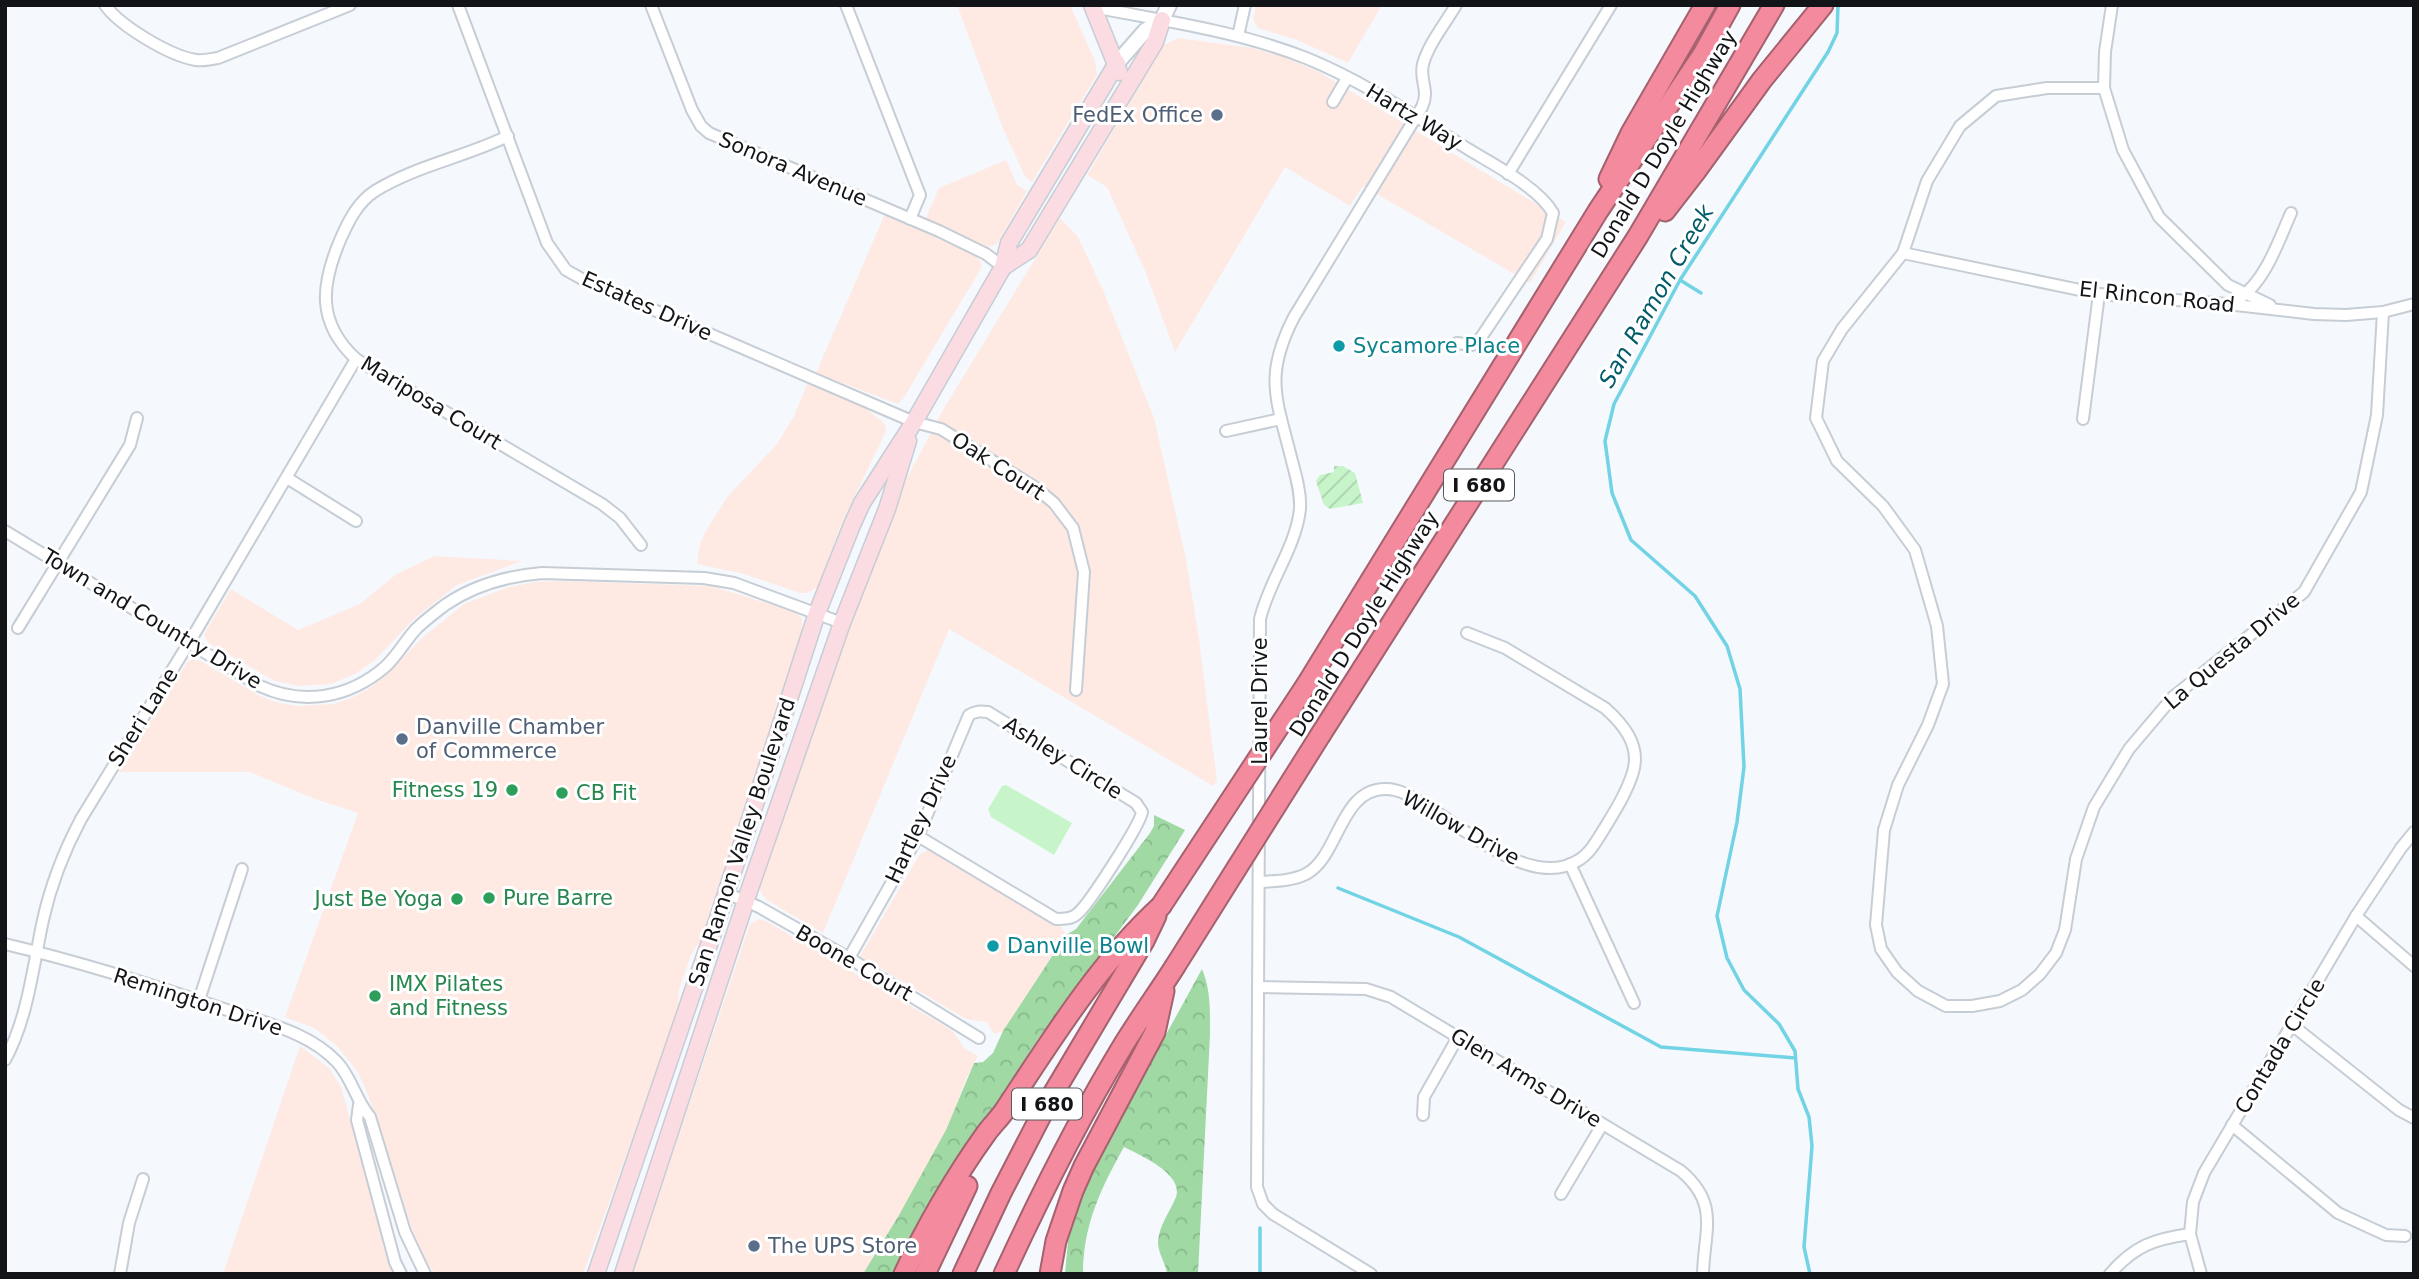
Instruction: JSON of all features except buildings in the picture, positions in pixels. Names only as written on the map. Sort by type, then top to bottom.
[{"type":"highway","points":[[1598,211],[1612,169],[1704,5]]},
{"type":"highway","name":"Donald D Doyle Highway","points":[[1138,937],[1307,684],[1598,211],[1703,54],[1730,5]]},
{"type":"highway","name":"Donald D Doyle Highway","points":[[1004,1274],[1034,1208],[1124,1044],[1638,236],[1773,5]]},
{"type":"highway","points":[[1638,236],[1669,207],[1762,80],[1823,5]]},
{"type":"highway","points":[[925,1274],[1003,1113],[1034,1064],[1138,937]]},
{"type":"highway","name":"I 680","points":[[963,1274],[1047,1104],[1138,937]]},
{"type":"highway","points":[[1049,1274],[1056,1241],[1073,1191],[1155,1032],[1171,973]]},
{"type":"highway","points":[[904,1274],[961,1173],[985,1135],[1003,1113]]},
{"type":"main road","points":[[1092,6],[1117,63],[1121,79],[1117,102]]},
{"type":"main road","name":"San Ramon Valley Boulevard","points":[[1003,267],[1028,250],[1155,42],[1161,20]]},
{"type":"main road","name":"San Ramon Valley Boulevard","points":[[596,1274],[726,892],[817,613],[862,503],[914,422],[1003,267],[1009,243],[1117,63]]},
{"type":"main road","name":"San Ramon Valley Boulevard","points":[[623,1274],[746,901],[842,622],[887,509],[914,422]]},
{"type":"street","points":[[105,5],[110,13],[131,30],[180,55],[207,60],[350,5]]},
{"type":"street","name":"Estates Drive","points":[[458,5],[547,243],[566,270],[612,293],[914,422]]},
{"type":"street","name":"Sonora Avenue","points":[[652,5],[692,110],[701,126],[709,133],[910,219],[986,254],[1003,267]]},
{"type":"street","points":[[846,5],[920,195],[910,219]]},
{"type":"street","points":[[1161,20],[1170,5]]},
{"type":"street","points":[[1238,36],[1245,5]]},
{"type":"street","name":"Laurel Drive","points":[[1371,1274],[1279,1218],[1263,1204],[1259,1196],[1256,1170],[1260,619],[1268,590],[1290,545],[1300,507],[1298,484],[1273,375],[1286,333],[1426,98],[1423,65],[1429,49],[1456,5]]},
{"type":"street","points":[[1508,174],[1611,5]]},
{"type":"street","points":[[2112,5],[2105,52],[2104,88],[2123,150],[2159,217],[2228,285],[2245,295],[2297,313]]},
{"type":"street","name":"Hartz Way","points":[[1092,6],[1238,36],[1303,57],[1416,117],[1541,197],[1553,213],[1547,239],[1480,339],[1472,345],[1457,343]]},
{"type":"street","name":"San Ramon Valley Boulevard","points":[[1117,63],[1145,31],[1161,20]]},
{"type":"street","points":[[1333,102],[1347,78]]},
{"type":"street","name":"La Questa Drive","points":[[2104,88],[2047,88],[1996,96],[1960,126],[1927,181],[1903,253],[1842,329],[1823,361],[1816,418],[1837,461],[1883,506],[1915,550],[1937,626],[1943,684],[1928,725],[1898,785],[1884,831],[1876,926],[1881,949],[1897,972],[1918,991],[1946,1006],[1972,1006],[2000,1001],[2022,990],[2040,974],[2056,953],[2065,930],[2076,859],[2094,807],[2129,748],[2173,697],[2304,592],[2361,492],[2376,415],[2383,312]]},
{"type":"street","name":"Mariposa Court","points":[[508,135],[384,186],[358,206],[330,266],[325,297],[329,320],[337,339],[356,359],[602,505],[620,518],[641,545]]},
{"type":"street","points":[[2227,304],[2245,295],[2266,267],[2291,213]]},
{"type":"street","name":"El Rincon Road","points":[[1903,253],[2099,294],[2227,304],[2297,313],[2346,315],[2383,312],[2414,304]]},
{"type":"street","points":[[2083,419],[2099,294]]},
{"type":"street","name":"Sheri Lane","points":[[5,1060],[18,1031],[55,876],[66,846],[356,359]]},
{"type":"street","points":[[18,628],[130,444],[137,418]]},
{"type":"street","points":[[1226,431],[1282,419]]},
{"type":"street","name":"Oak Court","points":[[914,422],[941,429],[1036,488],[1054,503],[1073,528],[1084,572],[1076,690]]},
{"type":"street","points":[[287,478],[356,521]]},
{"type":"street","name":"Town and Country Drive","points":[[5,531],[276,693],[326,697],[348,691],[386,666],[418,628],[446,604],[482,586],[519,575],[542,573],[704,578],[760,591],[842,622]]},
{"type":"street","points":[[1467,633],[1505,648],[1605,708],[1618,719],[1631,737],[1634,770],[1623,796],[1597,841],[1588,852],[1570,864],[1634,1003]]},
{"type":"street","name":"Ashley Circle","points":[[918,836],[1056,919],[1077,914],[1141,820],[1142,812],[1136,803],[988,712],[978,710],[969,715]]},
{"type":"street","name":"Hartley Drive","points":[[849,958],[918,836],[969,715]]},
{"type":"street","name":"Willow Drive","points":[[1259,882],[1294,879],[1309,873],[1320,861],[1355,803],[1369,792],[1387,789],[1406,794],[1515,860],[1539,869],[1553,869],[1570,864]]},
{"type":"street","name":"Contada Circle","points":[[2201,1274],[2190,1234],[2193,1202],[2198,1187],[2357,916],[2414,832]]},
{"type":"street","points":[[199,1000],[242,869]]},
{"type":"street","name":"Boone Court","points":[[726,892],[849,958],[979,1038]]},
{"type":"street","points":[[2357,916],[2414,966]]},
{"type":"street","name":"Remington Drive","points":[[5,944],[37,951],[199,1000],[302,1035],[338,1063],[350,1082],[359,1105],[370,1117],[405,1232],[425,1274]]},
{"type":"street","name":"Glen Arms Drive","points":[[1258,987],[1374,990],[1391,997],[1681,1171],[1705,1202],[1708,1226],[1703,1274]]},
{"type":"street","points":[[2292,1025],[2399,1110],[2414,1118]]},
{"type":"street","points":[[1423,1115],[1424,1097],[1458,1037]]},
{"type":"street","points":[[359,1105],[357,1120],[395,1262],[401,1274]]},
{"type":"street","points":[[1561,1194],[1602,1125]]},
{"type":"street","points":[[2232,1125],[2339,1213],[2386,1235],[2405,1236]]},
{"type":"street","points":[[120,1274],[129,1223],[143,1179]]},
{"type":"street","points":[[2110,1274],[2124,1257],[2142,1246],[2156,1240],[2190,1234]]},
{"type":"shaded area","points":[[957,5],[1070,5],[1095,61],[1097,75],[1032,182],[1025,177],[1002,126]]},
{"type":"shaded area","points":[[1256,5],[1382,5],[1348,63],[1297,40],[1258,28],[1253,19]]},
{"type":"shaded area","points":[[1178,38],[1252,48],[1284,57],[1319,72],[1566,222],[1530,283],[1363,186],[1350,206],[1285,167],[1175,352],[1146,273],[1107,187],[1087,175],[1164,45]]},
{"type":"shaded area","points":[[1006,160],[1017,185],[1027,191],[997,244],[987,247],[925,220],[939,188]]},
{"type":"shaded area","points":[[885,214],[975,255],[982,264],[898,404],[816,373]]},
{"type":"shaded area","points":[[1060,218],[1078,237],[1103,290],[1154,418],[1186,559],[1217,781],[1213,786],[949,629],[823,933],[767,900],[760,889],[872,556],[898,495],[944,408]]},
{"type":"shaded area","points":[[808,382],[865,408],[882,421],[886,431],[840,527],[818,587],[807,593],[800,593],[744,574],[697,564],[700,544],[707,529],[728,496],[777,444],[794,416]]},
{"type":"shaded area","points":[[434,556],[522,561],[457,585],[414,619],[374,661],[355,674],[331,684],[299,686],[275,681],[212,645],[204,634],[231,589],[298,630],[360,604],[395,575]]},
{"type":"shaded area","points":[[561,581],[711,586],[796,612],[802,618],[802,633],[700,941],[691,955],[679,989],[678,1006],[651,1087],[583,1274],[435,1274],[425,1260],[414,1235],[367,1092],[357,1071],[337,1046],[314,1028],[285,1017],[358,813],[315,799],[250,772],[119,772],[187,662],[191,660],[199,660],[275,702],[297,706],[333,704],[367,690],[385,676],[422,638],[464,604],[509,587]]},
{"type":"shaded area","points":[[930,849],[1059,924],[1066,935],[1003,1031],[994,1034],[987,1022],[966,1019],[860,956],[920,854]]},
{"type":"shaded area","points":[[759,919],[953,1031],[964,1048],[978,1056],[966,1079],[947,1130],[863,1274],[632,1274],[750,924]]},
{"type":"shaded area","points":[[300,1046],[329,1068],[341,1087],[380,1225],[383,1247],[395,1274],[223,1274]]},
{"type":"green space","points":[[1334,466],[1343,466],[1355,473],[1363,503],[1330,509],[1324,505],[1316,481],[1320,475],[1334,472]]},
{"type":"green space","points":[[1006,785],[1072,823],[1054,855],[991,817],[988,809],[1002,786]]},
{"type":"green space","points":[[1154,815],[1185,830],[1138,905],[1038,1039],[958,1164],[896,1274],[863,1274],[946,1130],[974,1063],[983,1062],[993,1053],[1003,1031],[1066,935],[1076,929],[1150,833],[1154,826]]},
{"type":"green space","points":[[1202,969],[1208,993],[1210,1035],[1198,1274],[1167,1274],[1158,1242],[1177,1189],[1174,1181],[1159,1166],[1124,1147],[1108,1177],[1090,1223],[1083,1274],[1065,1274],[1068,1241],[1101,1153]]},
{"type":"waterway","name":"San Ramon Creek","points":[[1810,1274],[1804,1247],[1812,1146],[1809,1117],[1798,1089],[1795,1051],[1779,1024],[1744,990],[1727,958],[1717,916],[1737,822],[1744,767],[1740,689],[1727,646],[1695,596],[1631,540],[1612,493],[1605,441],[1614,404],[1680,280],[1828,52],[1837,33],[1838,5]]},
{"type":"waterway","points":[[1680,280],[1701,293]]},
{"type":"waterway","points":[[1338,888],[1459,937],[1661,1047],[1795,1058]]},
{"type":"waterway","points":[[1260,1228],[1260,1274]]},
{"type":"place","name":"FedEx Office","points":[[1217,115]]},
{"type":"place","name":"Sycamore Place","points":[[1339,346]]},
{"type":"place","name":"Danville Chamber of Commerce","points":[[402,739]]},
{"type":"place","name":"Fitness 19","points":[[512,790]]},
{"type":"place","name":"CB Fit","points":[[562,793]]},
{"type":"place","name":"Pure Barre","points":[[489,898]]},
{"type":"place","name":"Just Be Yoga","points":[[457,899]]},
{"type":"place","name":"Danville Bowl","points":[[993,946]]},
{"type":"place","name":"IMX Pilates and Fitness","points":[[375,996]]},
{"type":"place","name":"The UPS Store","points":[[754,1246]]}]
